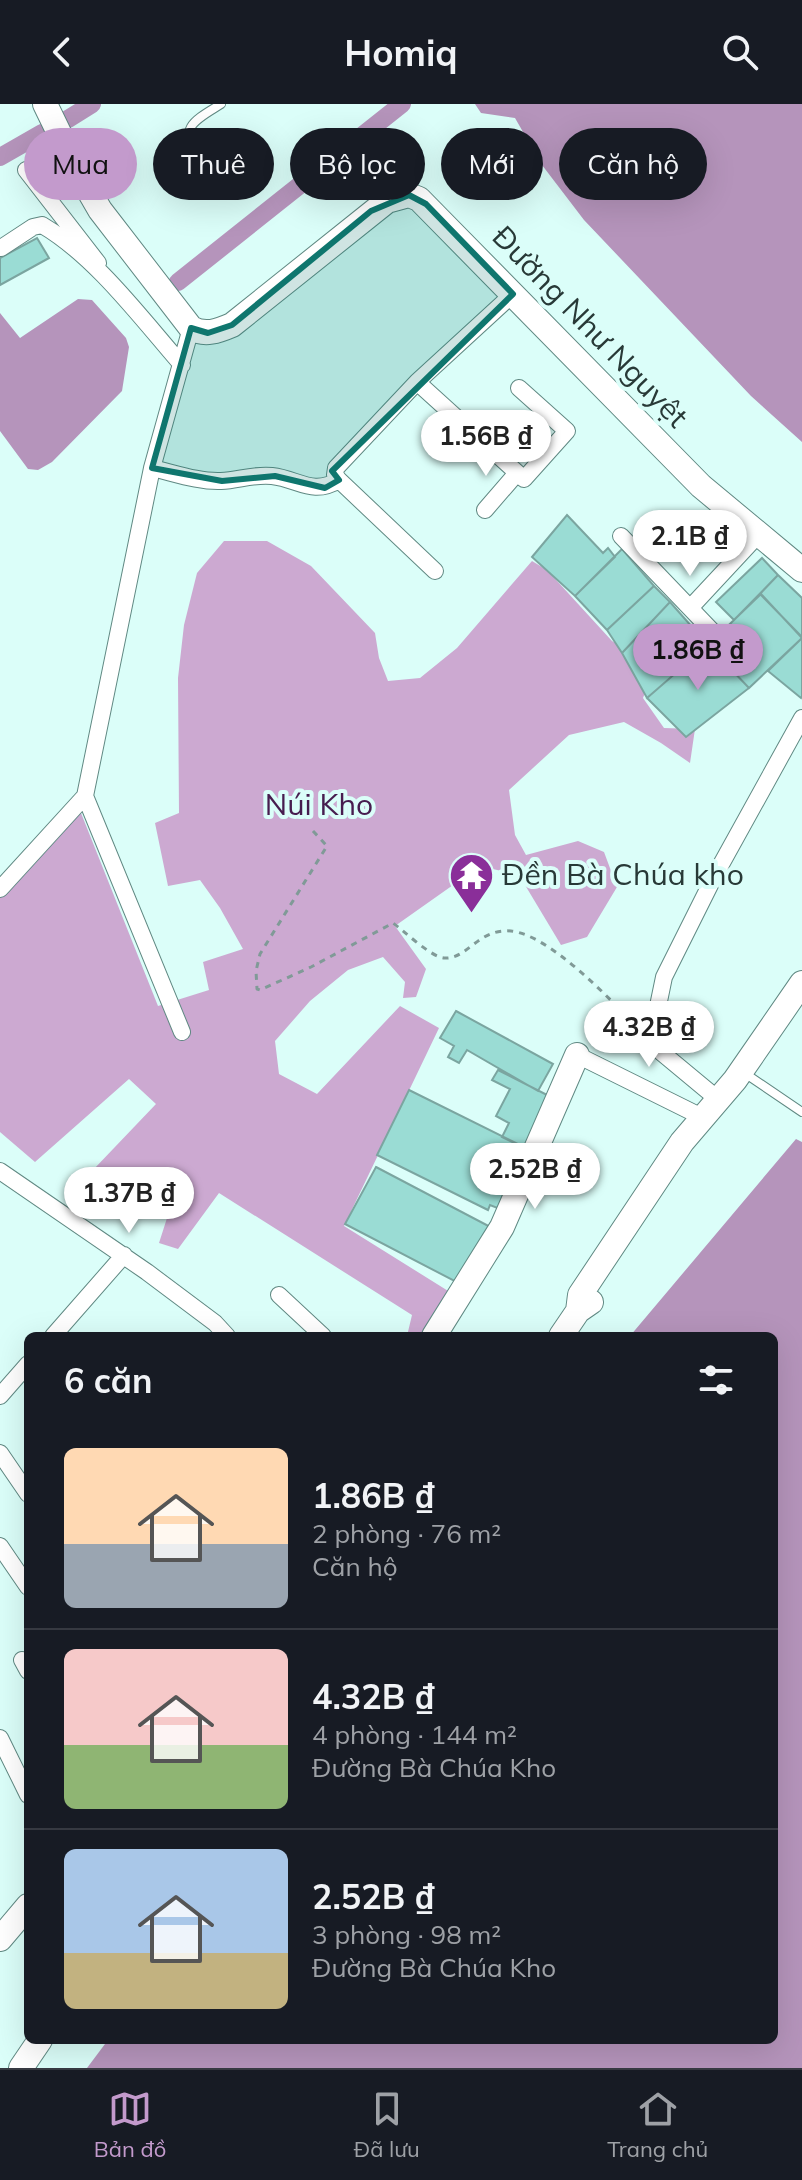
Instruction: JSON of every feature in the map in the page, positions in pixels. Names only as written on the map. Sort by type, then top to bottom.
[{"type":"main road","points":[[45,104],[100,210],[191,328]]},
{"type":"main road","name":"Đường Như Nguyệt","points":[[191,328],[208,333],[232,325],[371,211],[387,201],[409,195],[426,204],[701,486],[802,570]]},
{"type":"main road","points":[[564,1332],[578,1311],[580,1295],[682,1142],[742,1071],[802,983]]},
{"type":"main road","points":[[436,1332],[502,1227],[577,1055]]},
{"type":"main road","points":[[4,1926],[24,1909]]},
{"type":"main road","points":[[21,2068],[37,2044]]},
{"type":"street","points":[[50,200],[110,281],[182,365]]},
{"type":"street","points":[[1,248],[33,227],[42,225],[56,233],[110,281]]},
{"type":"street","points":[[435,571],[339,480],[335,475],[336,468],[417,382],[513,294]]},
{"type":"street","points":[[0,889],[85,796],[152,468],[191,328]]},
{"type":"street","points":[[417,382],[524,479],[567,431],[519,388]]},
{"type":"street","points":[[152,468],[222,481],[257,475],[275,476],[325,488],[339,480]]},
{"type":"street","points":[[485,510],[517,473]]},
{"type":"street","points":[[690,608],[759,534]]},
{"type":"street","points":[[621,536],[713,632]]},
{"type":"street","points":[[712,1110],[651,1040],[664,977],[713,879],[802,718]]},
{"type":"street","points":[[85,796],[182,1032]]},
{"type":"street","points":[[577,1055],[712,1110]]},
{"type":"street","points":[[0,1171],[124,1255],[223,1332]]},
{"type":"street","points":[[57,1332],[124,1255]]},
{"type":"street","points":[[279,1295],[319,1332]]},
{"type":"street","points":[[0,1396],[24,1369]]},
{"type":"street","points":[[0,1453],[24,1488]]},
{"type":"street","points":[[0,1546],[24,1581]]},
{"type":"street","points":[[0,1738],[24,1787]]},
{"type":"lane","points":[[191,128],[221,104]]},
{"type":"lane","points":[[742,1071],[802,1112]]},
{"type":"path","points":[[313,831],[327,846],[260,954],[256,971],[257,989],[311,967],[393,923],[432,954],[444,959],[455,956],[493,931],[509,931],[536,940],[589,979],[639,1028]]},
{"type":"highlighted area","points":[[409,195],[426,204],[513,294],[332,471],[339,480],[325,488],[275,476],[222,481],[152,468],[191,328],[208,333],[232,325],[371,211]]},
{"type":"green space","name":"Núi Kho","points":[[224,541],[267,541],[311,566],[375,633],[379,658],[388,681],[420,678],[457,648],[532,561],[547,570],[612,641],[637,656],[651,677],[643,698],[664,728],[695,729],[690,763],[624,722],[569,735],[509,790],[515,835],[526,855],[578,841],[604,852],[617,887],[587,937],[561,945],[519,875],[480,866],[395,926],[426,969],[416,997],[403,998],[405,982],[383,957],[348,970],[310,1001],[275,1041],[279,1074],[317,1094],[400,1006],[439,1028],[344,1226],[453,1294],[423,1332],[408,1332],[412,1315],[219,1193],[178,1249],[159,1243],[176,1190],[153,1202],[122,1192],[93,1170],[156,1104],[129,1079],[35,1162],[0,1132],[0,895],[81,813],[158,1006],[209,990],[203,962],[243,949],[200,880],[168,886],[155,823],[179,813],[178,678],[184,625],[197,573]]},
{"type":"shaded area","points":[[475,104],[802,104],[802,442],[751,396],[584,220],[569,200],[707,200],[707,128],[559,128],[559,187],[543,166],[543,128],[521,128],[515,118],[481,113]]},
{"type":"shaded area","points":[[78,299],[92,300],[126,338],[129,347],[122,391],[52,462],[38,470],[28,469],[0,431],[0,313],[20,338]]},
{"type":"shaded area","points":[[796,1139],[802,1142],[802,2068],[87,2068],[105,2044],[778,2044],[778,1332],[633,1332]]},
{"type":"building","points":[[37,238],[49,258],[0,285],[0,258]]},
{"type":"building","points":[[567,515],[603,553],[608,548],[615,557],[575,596],[532,557]]},
{"type":"building","points":[[622,549],[654,586],[607,630],[575,596]]},
{"type":"building","points":[[762,558],[778,575],[734,620],[716,602]]},
{"type":"building","points":[[778,575],[802,598],[802,637],[760,594]]},
{"type":"building","points":[[654,586],[670,602],[622,653],[607,630]]},
{"type":"building","points":[[761,594],[802,638],[749,688],[708,645]]},
{"type":"building","points":[[670,602],[708,645],[647,698],[622,653]]},
{"type":"building","points":[[802,638],[802,696],[801,698],[768,671]]},
{"type":"building","points":[[708,645],[749,688],[686,737],[647,698]]},
{"type":"building","points":[[456,1011],[553,1064],[538,1091],[467,1050],[459,1063],[448,1057],[454,1046],[440,1038]]},
{"type":"building","points":[[498,1070],[553,1098],[526,1149],[502,1137],[509,1123],[496,1116],[510,1089],[492,1080]]},
{"type":"building","points":[[409,1090],[530,1150],[500,1209],[490,1205],[488,1210],[377,1155]]},
{"type":"building","points":[[376,1167],[498,1231],[468,1288],[345,1224]]},
{"type":"waterway","points":[[68,119],[92,104]]},
{"type":"waterway","points":[[178,282],[402,104]]},
{"type":"waterway","points":[[0,157],[24,143]]},
{"type":"place","name":"Đền Bà Chúa kho","points":[[471,914]]}]
